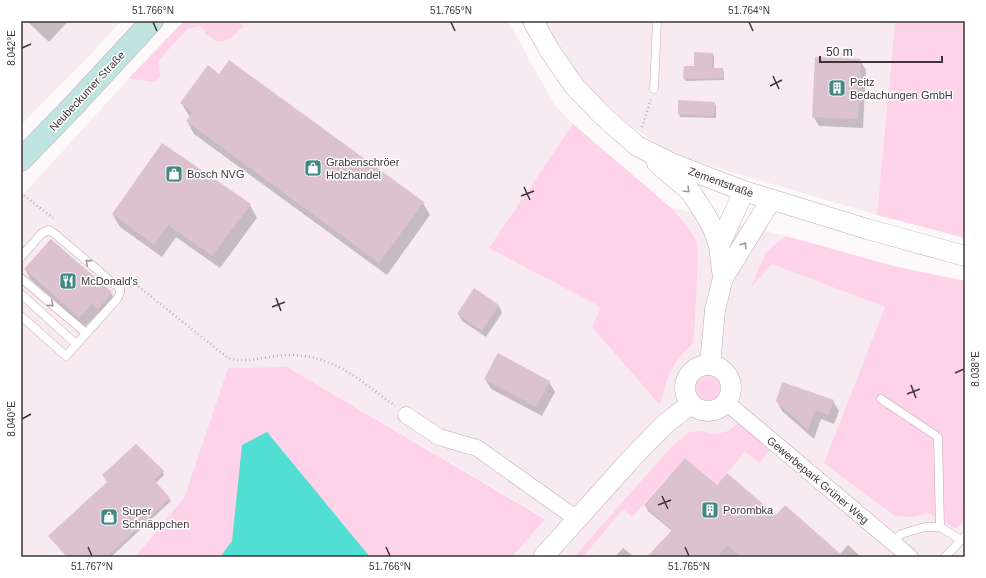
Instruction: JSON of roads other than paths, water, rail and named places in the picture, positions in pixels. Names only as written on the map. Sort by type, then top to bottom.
[{"type":"main road","name":"Neubeckumer Straße","points":[[21,160],[152,21]]},
{"type":"street","name":"Zementstraße","points":[[533,21],[550,51],[574,86],[603,116],[637,146],[671,163],[771,200],[867,229],[965,256]]},
{"type":"street","points":[[637,146],[690,191],[710,223],[719,246],[723,278]]},
{"type":"street","points":[[719,246],[744,190]]},
{"type":"street","points":[[710,365],[715,310],[723,278],[771,200]]},
{"type":"street","points":[[710,365],[720,368],[727,374],[731,384],[731,394],[727,403],[719,409],[709,412],[699,410],[691,404],[686,395],[686,384],[690,374],[699,367],[710,365]]},
{"type":"street","name":"Gewerbepark Grüner Weg","points":[[727,403],[910,557]]},
{"type":"street","points":[[544,557],[665,424],[691,404]]},
{"type":"street","points":[[406,415],[439,437],[477,448],[577,519]]},
{"type":"lane","points":[[654,89],[657,21]]},
{"type":"lane","points":[[21,257],[42,233],[49,230],[120,289],[117,299],[66,356],[21,316]]},
{"type":"lane","points":[[21,278],[86,333]]},
{"type":"lane","points":[[21,294],[76,344]]},
{"type":"lane","points":[[881,399],[938,437],[940,527]]},
{"type":"lane","points":[[892,542],[901,534],[925,527],[940,527],[963,538],[945,557]]},
{"type":"water","points":[[267,432],[370,557],[220,557],[232,541],[242,445]]},
{"type":"place","name":"Peitz Bedachungen GmbH","points":[[837,88]]},
{"type":"place","name":"Grabenschröer Holzhandel","points":[[313,168]]},
{"type":"place","name":"Bosch NVG","points":[[174,174]]},
{"type":"place","name":"McDonald's","points":[[68,281]]},
{"type":"place","name":"Porombka","points":[[710,510]]},
{"type":"place","name":"Super Schnäppchen","points":[[109,517]]}]
